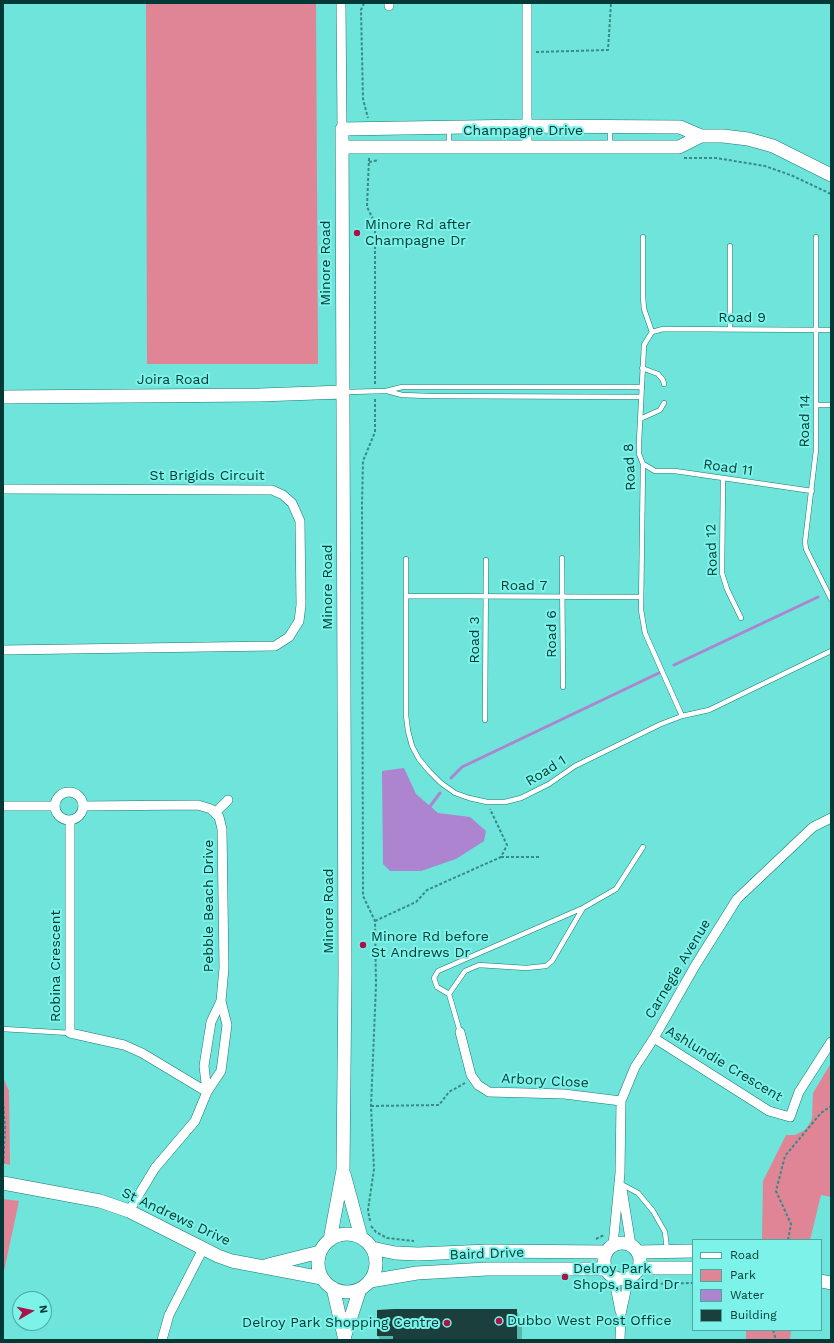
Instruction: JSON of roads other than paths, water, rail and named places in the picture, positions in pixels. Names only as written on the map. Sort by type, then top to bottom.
[{"type":"street","name":"Minore Road","points":[[330,1240],[343,1170],[345,950],[342,3]]},
{"type":"street","points":[[527,3],[527,147]]},
{"type":"street","name":"Champagne Drive","points":[[342,129],[527,126],[680,127],[701,136],[723,136],[748,139],[773,146],[831,175]]},
{"type":"street","name":"Champagne Drive","points":[[342,147],[679,147],[701,136]]},
{"type":"street","name":"Joira Road","points":[[3,397],[253,395],[343,392]]},
{"type":"street","name":"St Brigids Circuit","points":[[3,489],[272,490],[283,495],[292,502],[300,521],[301,605],[299,621],[289,637],[275,646],[3,650]]},
{"type":"street","points":[[69,791],[78,794],[83,806],[81,814],[70,820],[59,816],[55,806],[57,797],[69,791]]},
{"type":"street","points":[[83,806],[198,805],[211,808],[216,812],[228,800]]},
{"type":"street","points":[[3,806],[55,806]]},
{"type":"street","name":"Pebble Beach Drive","points":[[129,1211],[155,1168],[195,1121],[207,1092],[221,1071],[227,1025],[221,1001],[225,944],[222,829],[221,822],[216,812]]},
{"type":"street","name":"Carnegie Avenue","points":[[634,1248],[620,1173],[621,1101],[635,1067],[654,1038],[694,966],[737,899],[813,827],[831,818]]},
{"type":"street","name":"Robina Crescent","points":[[70,820],[70,1033],[130,1048],[142,1053],[207,1092]]},
{"type":"street","name":"Pebble Beach Drive","points":[[207,1092],[204,1066],[211,1022],[221,1001]]},
{"type":"street","name":"Arbory Close","points":[[460,1032],[473,1078],[478,1085],[489,1092],[564,1094],[621,1101]]},
{"type":"street","name":"Ashlundie Crescent","points":[[654,1038],[769,1111],[790,1117],[799,1092],[831,1042]]},
{"type":"street","name":"Minore Road","points":[[343,1170],[361,1237]]},
{"type":"street","name":"Carnegie Avenue","points":[[610,1249],[620,1173]]},
{"type":"street","name":"St Andrews Drive","points":[[3,1183],[100,1201],[129,1211],[203,1249],[232,1261],[322,1278]]},
{"type":"street","points":[[345,1337],[365,1285],[374,1274],[376,1265],[372,1248],[361,1237],[345,1234],[330,1240],[320,1252],[319,1270],[322,1278],[333,1288],[341,1291],[351,1292],[365,1285]]},
{"type":"street","points":[[620,1340],[621,1298],[610,1273],[604,1264],[610,1249],[625,1243],[634,1248],[667,1252],[692,1251]]},
{"type":"street","name":"Baird Drive","points":[[372,1248],[418,1254],[610,1249]]},
{"type":"street","points":[[621,1298],[640,1260],[634,1248]]},
{"type":"street","points":[[162,1340],[169,1315],[203,1249]]},
{"type":"street","name":"St Andrews Drive","points":[[264,1266],[320,1252]]},
{"type":"street","points":[[610,1273],[618,1278],[634,1273],[692,1268]]},
{"type":"street","name":"Baird Drive","points":[[365,1285],[417,1273],[487,1269],[610,1273]]},
{"type":"street","points":[[333,1288],[345,1337]]},
{"type":"lane","points":[[449,127],[449,147]]},
{"type":"lane","points":[[610,127],[610,147]]},
{"type":"lane","points":[[643,237],[644,309],[652,332]]},
{"type":"lane","name":"Road 14","points":[[816,237],[816,450],[805,546],[831,599]]},
{"type":"lane","points":[[730,246],[730,329]]},
{"type":"lane","name":"Road 9","points":[[652,332],[668,329],[831,330]]},
{"type":"lane","name":"Road 8","points":[[652,332],[644,345],[641,387],[639,448],[643,464],[640,597],[642,622],[645,633],[682,716]]},
{"type":"lane","points":[[642,368],[658,374],[663,380],[664,384]]},
{"type":"lane","points":[[343,392],[386,391],[402,387],[429,386],[641,387]]},
{"type":"lane","points":[[429,386],[429,396]]},
{"type":"lane","points":[[386,391],[402,395],[429,396],[641,397]]},
{"type":"lane","points":[[640,419],[660,410],[664,403]]},
{"type":"lane","points":[[817,405],[831,405]]},
{"type":"lane","name":"Road 11","points":[[643,464],[655,471],[675,471],[812,491]]},
{"type":"lane","name":"Road 12","points":[[723,478],[722,573],[727,589],[742,618]]},
{"type":"lane","name":"Road 1","points":[[406,558],[406,715],[412,746],[419,759],[441,783],[455,793],[487,802],[515,800],[535,792],[575,766],[661,724],[682,716],[709,710],[831,651]]},
{"type":"lane","name":"Road 6","points":[[562,558],[563,687]]},
{"type":"lane","name":"Road 3","points":[[485,720],[486,560]]},
{"type":"lane","name":"Road 7","points":[[407,596],[562,598],[640,597]]},
{"type":"lane","points":[[460,1032],[449,994],[437,987],[434,978],[438,971],[583,908],[616,889],[643,847]]},
{"type":"lane","points":[[449,994],[465,970],[479,965],[526,968],[546,966],[552,961],[583,908]]},
{"type":"lane","points":[[3,1029],[70,1033]]},
{"type":"lane","points":[[621,1184],[638,1193],[653,1211],[665,1232],[667,1252]]},
{"type":"water","points":[[404,768],[416,794],[438,813],[470,817],[486,831],[484,841],[456,859],[421,871],[390,871],[383,864],[382,771]]},
{"type":"waterway","points":[[674,665],[818,597]]},
{"type":"waterway","points":[[451,778],[462,767],[661,672]]},
{"type":"waterway","points":[[428,809],[440,793]]},
{"type":"place","name":"Minore Rd after Champagne Dr","points":[[357,233]]},
{"type":"place","name":"Minore Rd before St Andrews Dr","points":[[363,945]]},
{"type":"place","name":"Delroy Park Shops, Baird Dr","points":[[565,1277]]},
{"type":"place","name":"Dubbo West Post Office","points":[[499,1321]]},
{"type":"place","name":"Delroy Park Shopping Centre","points":[[447,1323]]}]
